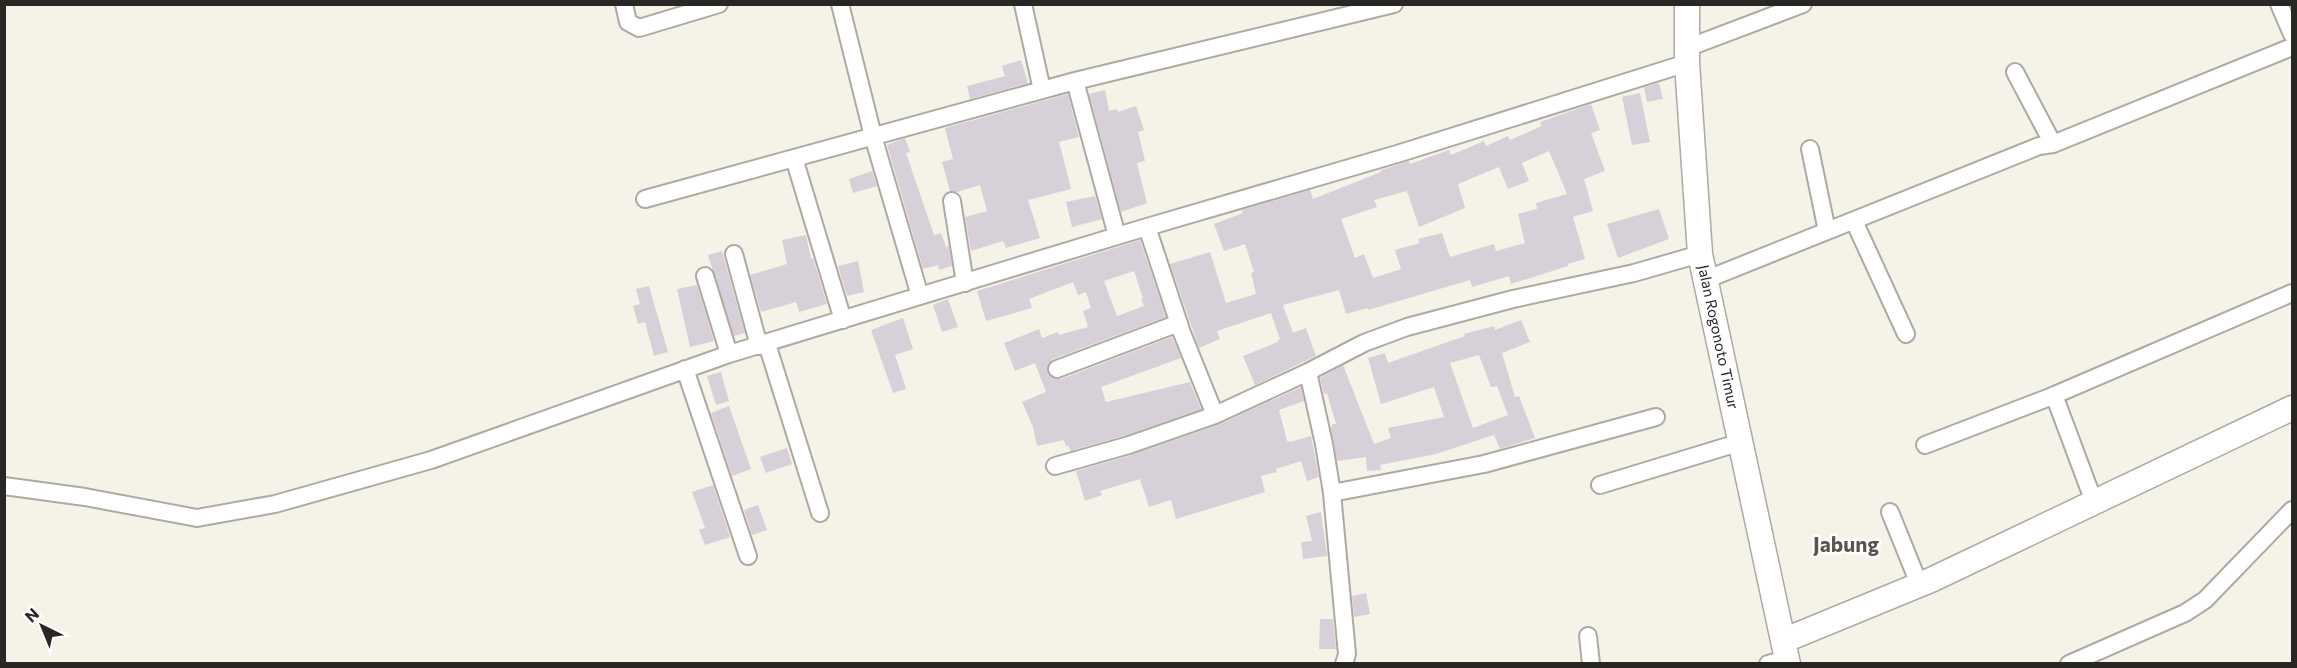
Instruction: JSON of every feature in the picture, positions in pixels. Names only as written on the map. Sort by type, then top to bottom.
[{"type":"street","points":[[624,4],[628,22],[639,28],[719,4]]},
{"type":"street","points":[[840,4],[873,136],[920,296]]},
{"type":"street","points":[[1023,4],[1042,90]]},
{"type":"street","points":[[645,199],[1075,81],[1394,4]]},
{"type":"street","name":"Jalan Rogonoto Timur","points":[[1687,4],[1687,56],[1700,255],[1741,442],[1782,657]]},
{"type":"street","points":[[4,486],[85,497],[197,518],[314,494],[431,459],[729,354],[1397,154],[1589,92],[1687,56],[1803,4]]},
{"type":"street","points":[[2279,4],[2292,34]]},
{"type":"street","points":[[1705,280],[2039,146],[2054,144],[2163,102],[2292,47]]},
{"type":"street","points":[[2015,72],[2054,144]]},
{"type":"street","points":[[1075,81],[1117,236]]},
{"type":"street","points":[[1810,149],[1827,231]]},
{"type":"street","points":[[794,158],[843,320]]},
{"type":"street","points":[[952,201],[964,283]]},
{"type":"street","points":[[1854,221],[1906,334]]},
{"type":"street","points":[[1147,227],[1179,323],[1215,415]]},
{"type":"street","points":[[734,254],[820,513]]},
{"type":"street","points":[[1055,466],[1138,442],[1215,415],[1364,343],[1407,327],[1513,299],[1634,273],[1700,255]]},
{"type":"street","points":[[705,276],[729,354]]},
{"type":"street","points":[[1925,446],[2054,395],[2292,293]]},
{"type":"street","points":[[1057,369],[1179,323]]},
{"type":"street","points":[[685,369],[748,556]]},
{"type":"street","points":[[1308,372],[1332,493],[1347,654],[1344,663]]},
{"type":"street","points":[[2054,395],[2094,502]]},
{"type":"street","points":[[1782,657],[1919,584],[2292,408]]},
{"type":"street","points":[[1332,493],[1484,464],[1656,417]]},
{"type":"street","points":[[1600,485],[1741,442]]},
{"type":"street","points":[[2069,663],[2164,623],[2205,600],[2292,510]]},
{"type":"street","points":[[1890,512],[1919,584]]},
{"type":"street","points":[[1588,636],[1591,663]]},
{"type":"building","points":[[1021,60],[1028,83],[970,99],[967,86],[1005,76],[1002,66]]},
{"type":"building","points":[[1659,83],[1663,99],[1647,102],[1644,87]]},
{"type":"building","points":[[1105,90],[1109,111],[1117,109],[1118,112],[1136,106],[1144,130],[1138,132],[1145,161],[1137,163],[1147,203],[1121,212],[1089,94]]},
{"type":"building","points":[[1640,93],[1650,142],[1632,145],[1622,97]]},
{"type":"building","points":[[1068,94],[1079,137],[1059,142],[1071,189],[1028,200],[1040,238],[1006,248],[1003,241],[971,251],[965,217],[987,211],[980,185],[957,192],[950,191],[942,162],[953,159],[945,128]]},
{"type":"building","points":[[1591,104],[1600,130],[1591,133],[1605,171],[1584,179],[1593,211],[1573,217],[1585,259],[1511,284],[1509,276],[1472,287],[1470,280],[1368,310],[1368,308],[1346,314],[1339,290],[1283,305],[1293,333],[1306,328],[1316,356],[1255,385],[1243,356],[1278,342],[1280,339],[1271,313],[1217,331],[1220,339],[1199,348],[1170,264],[1210,252],[1226,303],[1256,294],[1251,273],[1254,272],[1245,244],[1224,251],[1214,224],[1243,213],[1242,210],[1310,190],[1313,199],[1381,172],[1381,170],[1409,161],[1410,164],[1449,150],[1451,155],[1484,141],[1486,146],[1508,136],[1510,140],[1542,126],[1540,122]],"holes":[[[1549,151],[1567,194],[1536,203],[1537,209],[1518,214],[1525,243],[1496,251],[1494,244],[1450,257],[1442,233],[1418,239],[1420,243],[1395,250],[1401,269],[1373,278],[1364,254],[1355,258],[1341,219],[1377,207],[1374,200],[1407,191],[1419,227],[1465,208],[1458,184],[1499,167],[1508,189],[1529,181],[1522,163]]]},
{"type":"building","points":[[905,138],[910,152],[906,153],[934,235],[941,233],[946,247],[949,246],[952,266],[939,270],[938,265],[923,269],[887,145]]},
{"type":"building","points":[[872,171],[877,186],[853,193],[849,179]]},
{"type":"building","points":[[1095,196],[1102,219],[1072,227],[1066,202]]},
{"type":"building","points":[[1659,209],[1669,239],[1618,258],[1607,224]]},
{"type":"building","points":[[806,235],[811,259],[813,258],[827,304],[799,312],[796,302],[761,312],[750,275],[787,264],[782,240]]},
{"type":"building","points":[[1140,240],[1166,317],[1053,359],[1049,363],[1047,372],[1051,377],[1061,379],[1172,337],[1181,358],[1101,387],[1106,402],[1190,382],[1201,409],[1126,435],[1070,451],[1064,440],[1037,446],[1033,427],[1022,402],[1046,392],[1035,363],[1015,371],[1004,343],[1039,329],[1042,338],[1058,332],[1059,335],[1088,327],[1083,311],[1091,308],[1086,292],[1078,295],[1073,282],[1029,299],[1032,308],[986,321],[977,291]],"holes":[[[1134,271],[1143,298],[1141,299],[1144,306],[1117,316],[1104,281]]]},
{"type":"building","points":[[722,251],[745,333],[734,336],[708,255]]},
{"type":"building","points":[[858,261],[864,292],[847,296],[838,266]]},
{"type":"building","points":[[697,285],[714,341],[690,347],[677,289]]},
{"type":"building","points":[[649,286],[668,352],[654,356],[645,322],[638,324],[633,306],[640,304],[636,289]]},
{"type":"building","points":[[948,299],[958,327],[942,332],[933,305]]},
{"type":"building","points":[[903,318],[913,349],[895,355],[906,389],[893,393],[871,330]]},
{"type":"building","points":[[1521,320],[1530,342],[1502,353],[1515,397],[1519,396],[1535,438],[1500,449],[1494,435],[1436,454],[1380,465],[1381,470],[1367,471],[1366,457],[1337,461],[1331,429],[1332,424],[1336,424],[1320,378],[1343,365],[1374,444],[1391,438],[1388,428],[1444,417],[1434,387],[1381,404],[1368,358],[1385,353],[1388,363],[1465,336],[1464,334],[1494,326],[1495,330]],"holes":[[[1479,355],[1491,387],[1497,386],[1508,415],[1473,428],[1450,363]]]},
{"type":"building","points":[[721,372],[729,401],[716,405],[707,376]]},
{"type":"building","points":[[1301,387],[1304,401],[1279,410],[1287,441],[1311,436],[1319,477],[1307,481],[1301,461],[1276,469],[1277,472],[1261,476],[1265,492],[1176,519],[1171,500],[1149,507],[1140,479],[1100,491],[1102,495],[1085,501],[1076,471],[1132,455],[1218,425]]},
{"type":"building","points":[[729,406],[751,469],[732,476],[711,413]]},
{"type":"building","points":[[787,448],[792,464],[766,473],[760,457]]},
{"type":"building","points":[[713,485],[730,537],[705,545],[699,530],[705,528],[692,492]]},
{"type":"building","points":[[758,505],[767,530],[752,535],[744,510]]},
{"type":"building","points":[[1321,512],[1327,556],[1303,559],[1301,542],[1312,541],[1306,516]]},
{"type":"building","points":[[1366,593],[1370,614],[1354,617],[1352,596]]},
{"type":"building","points":[[1320,619],[1333,619],[1336,649],[1319,649]]},
{"type":"district","name":"Jabung","points":[[1846,545]]}]
